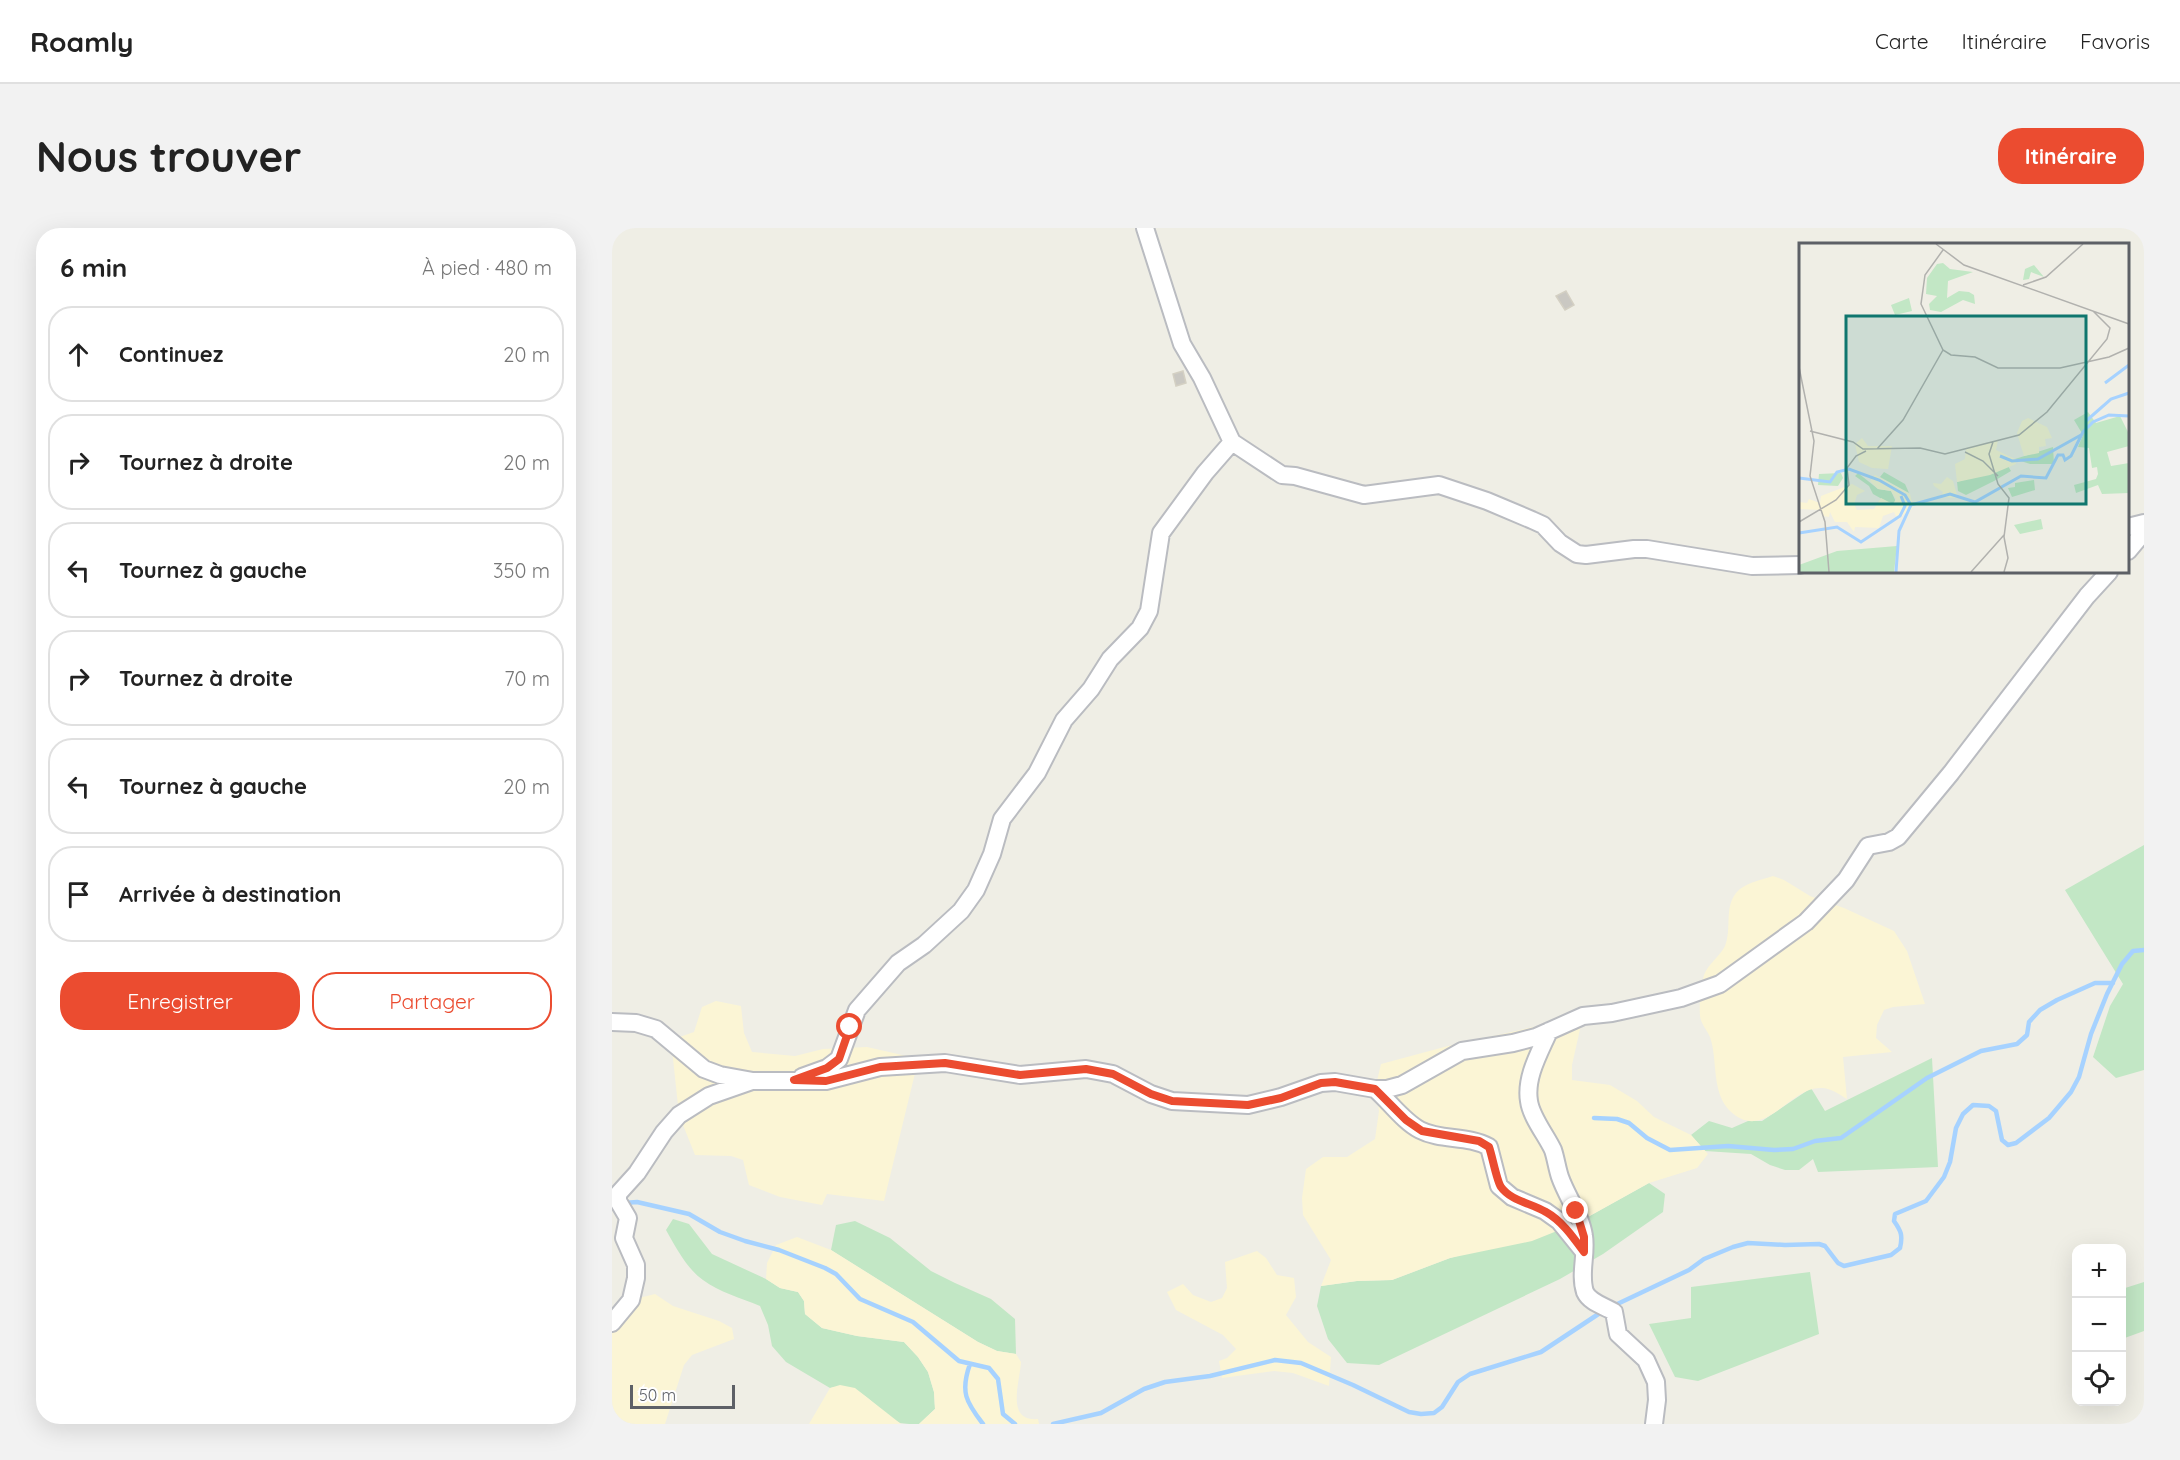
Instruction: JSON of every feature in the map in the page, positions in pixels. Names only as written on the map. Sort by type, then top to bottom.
[{"type":"street","points":[[1145,228],[1182,344],[1202,378],[1232,442],[1282,475],[1295,476],[1364,495],[1439,485],[1487,501],[1538,522],[1560,543],[1577,554],[1647,549],[1752,566],[1799,565]]},
{"type":"street","points":[[794,1080],[827,1068],[839,1059],[857,1010],[898,963],[924,945],[961,911],[976,890],[992,854],[1002,819],[1037,773],[1064,720],[1091,689],[1110,659],[1140,628],[1149,611],[1161,533],[1232,442]]},
{"type":"street","points":[[2129,527],[2144,523]]},
{"type":"street","points":[[2129,548],[2144,532]]},
{"type":"street","points":[[612,1022],[636,1023],[656,1029],[704,1069],[720,1075],[753,1080],[826,1081],[880,1067],[945,1063],[1020,1075],[1086,1069],[1113,1074],[1151,1094],[1172,1101],[1248,1105],[1281,1098],[1321,1083],[1335,1082],[1375,1089],[1402,1085],[1462,1051],[1513,1043],[1583,1016],[1612,1013],[1681,998],[1720,984],[1806,922],[1846,880],[1868,846],[1889,842],[1898,837],[1944,782],[2087,596],[2108,573]]},
{"type":"street","points":[[1549,1031],[1532,1073],[1528,1090],[1529,1103],[1554,1152],[1559,1176],[1576,1211],[1584,1237],[1586,1293],[1592,1301],[1614,1312],[1618,1334],[1646,1360],[1656,1382],[1657,1400],[1654,1424]]},
{"type":"street","points":[[612,1323],[631,1300],[636,1278],[636,1266],[624,1238],[628,1218],[618,1201],[618,1194],[638,1173],[664,1132],[679,1115],[709,1096],[753,1080]]},
{"type":"street","points":[[1375,1089],[1406,1120],[1422,1131],[1479,1141],[1489,1147],[1495,1163],[1499,1186],[1512,1197],[1545,1211],[1559,1221],[1584,1252]]},
{"type":"green space","points":[[2144,845],[2144,1070],[2116,1078],[2093,1057],[2110,1006],[2123,984],[2065,890]]},
{"type":"green space","points":[[1932,1058],[1938,1167],[1818,1172],[1813,1159],[1799,1170],[1785,1170],[1770,1165],[1751,1154],[1705,1151],[1691,1135],[1709,1121],[1732,1128],[1748,1121],[1762,1121],[1811,1088],[1825,1111]]},
{"type":"green space","points":[[1649,1183],[1665,1194],[1663,1212],[1603,1254],[1560,1279],[1379,1365],[1347,1363],[1328,1339],[1317,1306],[1321,1286],[1357,1281],[1392,1280],[1450,1258],[1577,1223]]},
{"type":"green space","points":[[673,1219],[689,1224],[712,1254],[780,1288],[798,1292],[804,1301],[805,1314],[822,1328],[857,1336],[904,1342],[928,1372],[934,1392],[935,1409],[919,1424],[900,1423],[859,1392],[851,1388],[830,1388],[786,1362],[772,1346],[768,1325],[760,1306],[709,1284],[687,1264],[666,1230]]},
{"type":"green space","points":[[855,1221],[890,1238],[931,1271],[991,1299],[1015,1319],[1016,1354],[997,1351],[978,1342],[831,1250],[836,1225]]},
{"type":"green space","points":[[1810,1272],[1819,1334],[1698,1381],[1675,1377],[1649,1324],[1691,1318],[1691,1287]]},
{"type":"green space","points":[[2144,1282],[2144,1331],[2126,1338],[2126,1298],[2126,1288]]},
{"type":"sand","points":[[1773,876],[1810,896],[1844,908],[1894,931],[1907,951],[1925,1004],[1884,1010],[1877,1025],[1876,1038],[1892,1052],[1843,1057],[1847,1099],[1825,1088],[1810,1090],[1766,1118],[1754,1121],[1743,1119],[1730,1111],[1720,1095],[1710,1037],[1701,1019],[1700,1001],[1704,975],[1725,946],[1732,899],[1743,887]]},
{"type":"sand","points":[[716,1001],[741,1006],[744,1033],[752,1052],[795,1056],[823,1049],[867,1047],[911,1057],[917,1065],[884,1201],[827,1194],[822,1205],[780,1197],[749,1185],[743,1160],[731,1156],[695,1155],[679,1115],[671,1040],[694,1032],[702,1007]]},
{"type":"sand","points":[[1583,1016],[1572,1065],[1572,1080],[1610,1085],[1637,1101],[1654,1117],[1691,1135],[1708,1154],[1697,1168],[1649,1183],[1577,1223],[1532,1241],[1450,1258],[1392,1280],[1357,1281],[1321,1286],[1331,1260],[1303,1215],[1302,1198],[1306,1169],[1323,1157],[1347,1157],[1375,1139],[1379,1111],[1375,1089],[1381,1064],[1448,1046]]},
{"type":"sand","points":[[797,1237],[831,1250],[978,1342],[997,1351],[1016,1354],[1021,1362],[1017,1390],[1018,1408],[1021,1414],[1028,1418],[1038,1419],[1039,1424],[919,1424],[935,1409],[934,1392],[928,1372],[904,1342],[857,1336],[822,1328],[805,1314],[804,1301],[798,1292],[780,1288],[766,1279],[767,1263],[776,1245]]},
{"type":"sand","points":[[1257,1251],[1266,1258],[1277,1275],[1294,1278],[1296,1297],[1286,1315],[1308,1342],[1331,1357],[1329,1386],[1293,1373],[1274,1371],[1222,1378],[1219,1361],[1227,1358],[1236,1349],[1223,1335],[1176,1310],[1167,1292],[1183,1284],[1193,1295],[1211,1302],[1222,1298],[1227,1288],[1225,1262]]},
{"type":"sand","points":[[655,1294],[673,1306],[719,1321],[732,1328],[734,1339],[692,1355],[684,1365],[665,1424],[612,1424],[612,1311],[631,1300]]},
{"type":"sand","points":[[840,1385],[855,1388],[901,1424],[809,1424],[830,1388]]},
{"type":"building","points":[[1566,291],[1574,305],[1565,310],[1556,296]]},
{"type":"building","points":[[1183,371],[1186,383],[1176,386],[1173,374]]},
{"type":"waterway","points":[[1611,1307],[1689,1270],[1704,1259],[1748,1243],[1819,1244],[1825,1246],[1838,1263],[1844,1266],[1891,1255],[1900,1248],[1901,1240],[1900,1231],[1894,1221],[1895,1214],[1926,1201],[1944,1177],[1950,1162],[1956,1128],[1963,1114],[1973,1105],[1989,1106],[1996,1111],[2002,1140],[2008,1145],[2016,1143],[2049,1118],[2071,1092],[2079,1077],[2091,1034],[2122,964],[2133,951],[2144,950]]},
{"type":"waterway","points":[[1594,1118],[1617,1119],[1629,1123],[1647,1138],[1670,1150],[1728,1146],[1774,1150],[1793,1149],[1815,1141],[1841,1138],[1927,1078],[1981,1051],[2017,1044],[2027,1035],[2029,1022],[2040,1010],[2057,1000],[2095,983],[2113,983]]},
{"type":"waterway","points":[[624,1203],[637,1202],[689,1214],[720,1232],[779,1250],[836,1274],[860,1299],[913,1322],[959,1361],[989,1368],[998,1379],[1003,1414],[1015,1424]]},
{"type":"waterway","points":[[1053,1424],[1101,1413],[1144,1389],[1165,1382],[1210,1376],[1275,1360],[1301,1363],[1409,1412],[1434,1413],[1442,1407],[1458,1382],[1470,1374],[1541,1352],[1603,1311]]},
{"type":"waterway","points":[[970,1364],[965,1382],[966,1396],[983,1424]]},
{"type":"route","points":[[850,1027],[839,1059],[827,1068],[794,1080],[826,1081],[880,1067],[945,1063],[1020,1075],[1086,1069],[1113,1074],[1151,1094],[1172,1101],[1248,1105],[1281,1098],[1321,1083],[1335,1082],[1375,1089],[1406,1120],[1422,1131],[1445,1137],[1479,1141],[1489,1147],[1495,1163],[1499,1186],[1512,1197],[1545,1211],[1559,1221],[1584,1252],[1584,1237],[1576,1211]]}]
